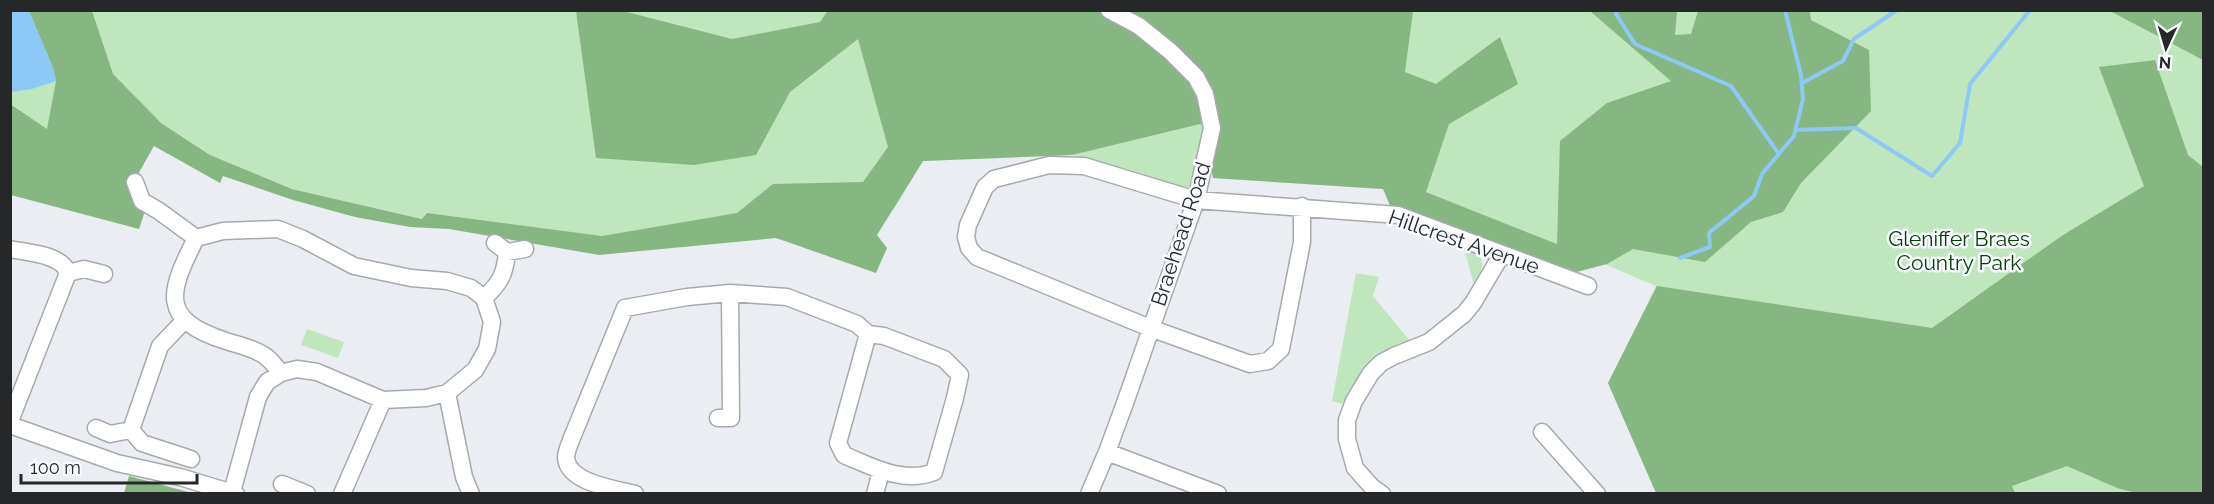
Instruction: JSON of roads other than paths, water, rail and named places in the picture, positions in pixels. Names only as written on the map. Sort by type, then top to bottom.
[{"type":"street","name":"Braehead Road","points":[[1089,494],[1107,452],[1196,200],[1212,128],[1205,94],[1196,77],[1171,52],[1139,26],[1109,10]]},
{"type":"street","name":"Hillcrest Avenue","points":[[1150,328],[976,257],[969,248],[966,237],[968,225],[985,187],[994,179],[1049,165],[1084,166],[1196,200],[1398,214],[1588,286]]},
{"type":"street","points":[[135,182],[142,201],[196,238]]},
{"type":"street","points":[[1150,328],[1250,364],[1268,361],[1281,349],[1284,340],[1302,242],[1302,206]]},
{"type":"street","points":[[10,249],[59,260],[66,266],[68,273],[10,423],[117,463],[180,477],[234,493],[258,397],[267,382],[281,373],[297,369],[317,372],[382,400],[426,398],[447,393],[475,370],[487,349],[492,322],[484,298],[471,288],[447,281],[411,279],[354,266],[303,239],[278,229],[223,231],[196,238]]},
{"type":"street","points":[[196,238],[176,281],[175,294],[178,310],[196,330],[264,355],[281,373]]},
{"type":"street","points":[[484,298],[499,284],[506,266],[501,248],[525,249]]},
{"type":"street","points":[[1382,494],[1371,487],[1355,468],[1347,439],[1347,420],[1354,401],[1371,373],[1381,363],[1429,342],[1464,314],[1502,254]]},
{"type":"street","points":[[68,273],[84,270],[104,274]]},
{"type":"street","points":[[635,494],[587,481],[571,470],[566,458],[571,440],[625,308],[687,297],[730,293],[787,297],[857,324],[868,334],[884,336],[944,359],[960,375],[934,472],[921,477],[902,476],[881,471],[844,455],[838,443],[868,334]]},
{"type":"street","points":[[718,418],[731,418],[730,293]]},
{"type":"street","points":[[130,430],[160,346],[185,320]]},
{"type":"street","points":[[447,393],[464,477],[471,494]]},
{"type":"street","points":[[342,494],[382,400]]},
{"type":"street","points":[[96,428],[110,434],[130,430]]},
{"type":"street","points":[[130,430],[142,443],[191,459]]},
{"type":"street","points":[[1542,432],[1597,494]]},
{"type":"street","points":[[1107,452],[1218,494]]},
{"type":"street","points":[[875,494],[881,471]]},
{"type":"street","points":[[282,484],[307,494]]},
{"type":"water","points":[[10,11],[29,11],[53,68],[56,81],[32,89],[11,92]]},
{"type":"waterway","points":[[1616,10],[1616,14],[1635,44],[1731,86],[1779,154]]},
{"type":"waterway","points":[[1680,258],[1710,247],[1709,233],[1754,196],[1762,174],[1794,136],[1803,99],[1801,75],[1785,10]]},
{"type":"waterway","points":[[1802,83],[1843,61],[1854,39],[1897,10]]},
{"type":"waterway","points":[[1795,130],[1856,128],[1932,176],[1960,143],[1970,84],[2030,10]]},
{"type":"park label","name":"Gleniffer Braes Country Park","points":[[1959,251]]}]
